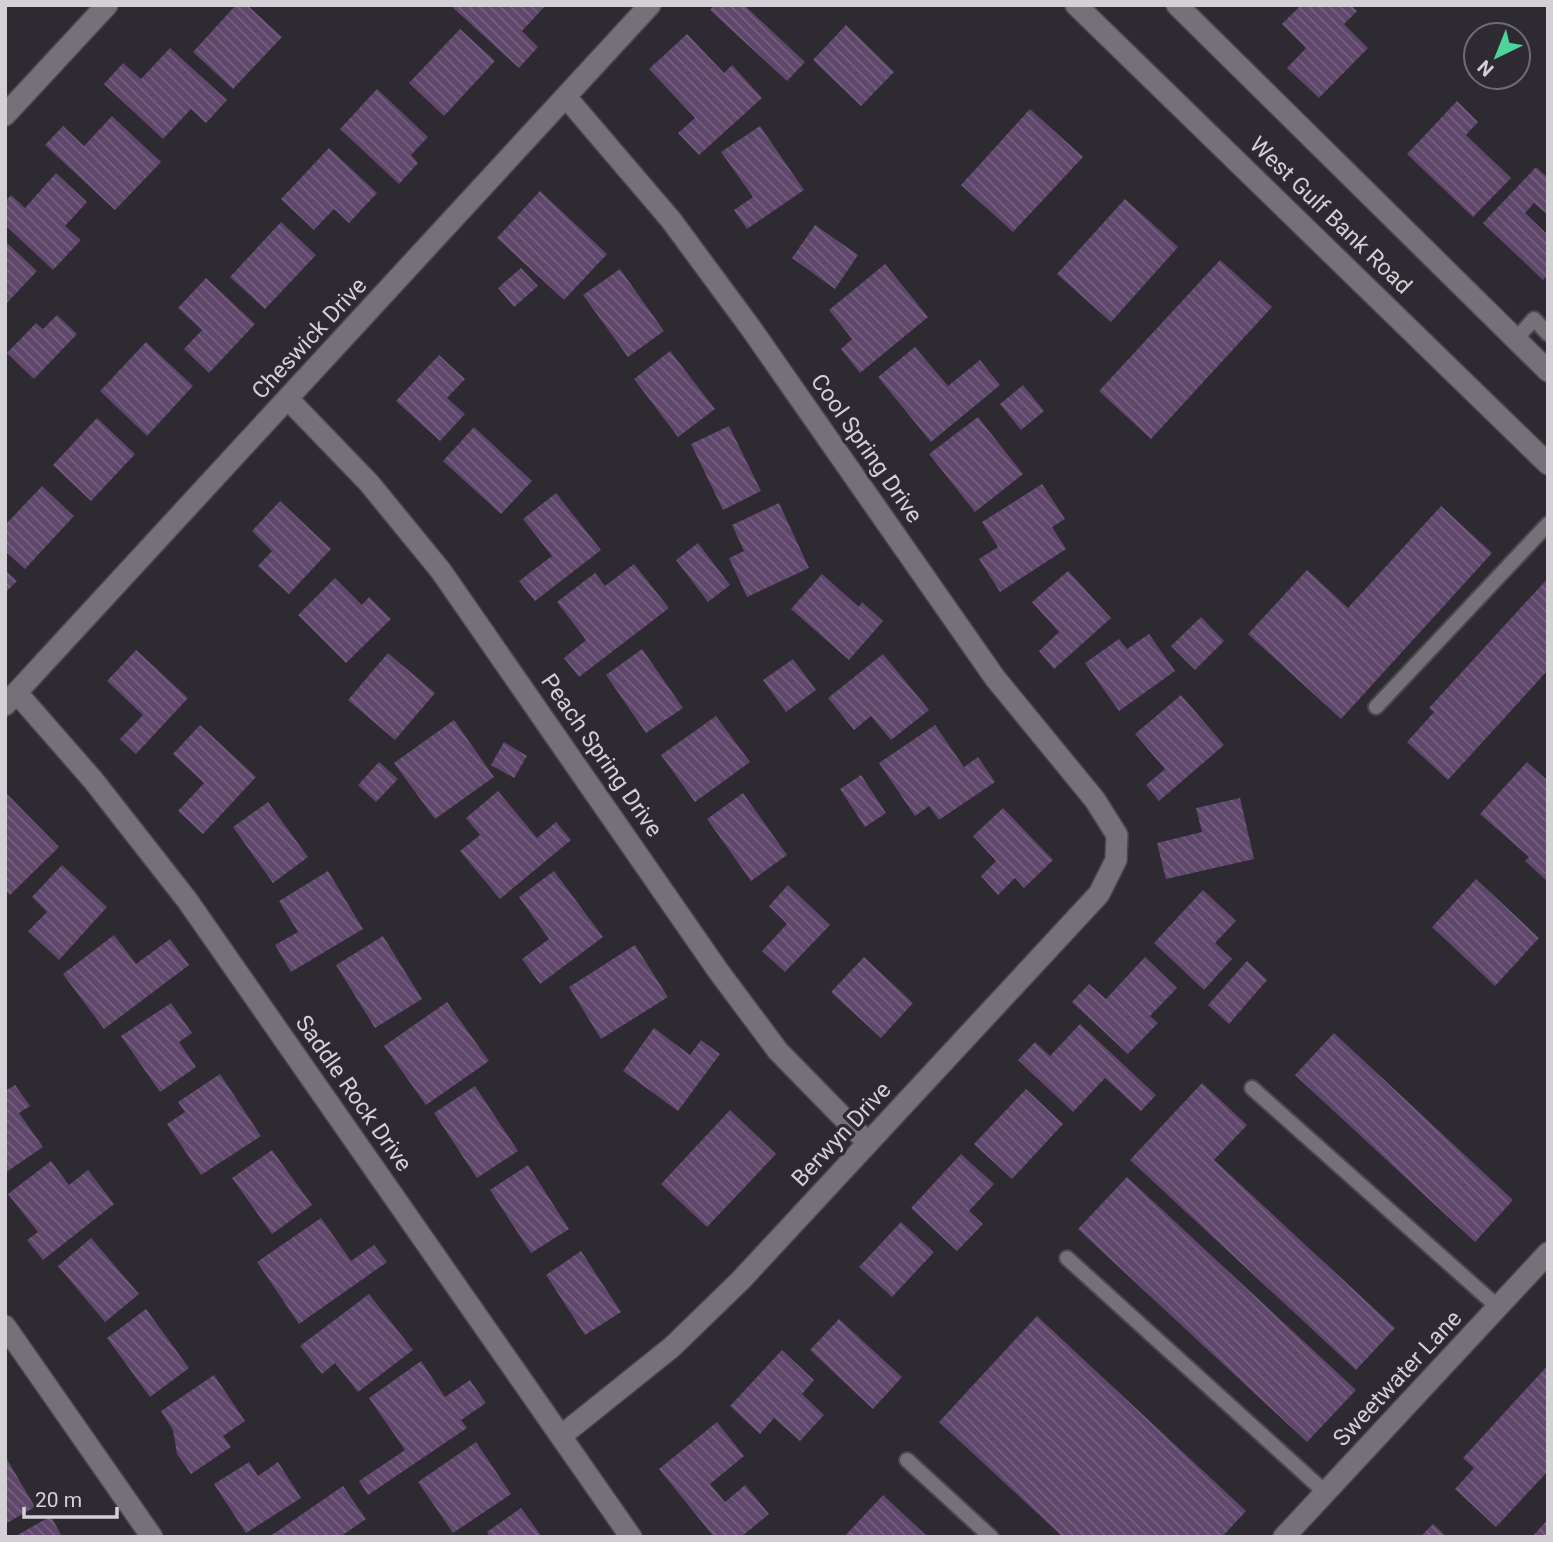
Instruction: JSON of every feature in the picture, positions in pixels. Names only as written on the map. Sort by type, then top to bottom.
[{"type":"street","points":[[5,115],[107,5]]},
{"type":"street","name":"Cheswick Drive","points":[[11,699],[650,5]]},
{"type":"street","name":"West Gulf Bank Road","points":[[1076,5],[1548,464]]},
{"type":"street","name":"West Gulf Bank Road","points":[[1177,5],[1514,341],[1548,371]]},
{"type":"street","name":"Cool Spring Drive","points":[[566,97],[671,220],[750,327],[995,678],[1095,800],[1117,835]]},
{"type":"street","name":"Peach Spring Drive","points":[[289,400],[369,483],[441,571],[719,972],[778,1051],[867,1143]]},
{"type":"street","name":"Saddle Rock Drive","points":[[11,699],[93,780],[187,900],[631,1537]]},
{"type":"street","name":"Berwyn Drive","points":[[561,1436],[682,1338],[741,1280],[1099,894],[1116,860],[1117,835]]},
{"type":"street","name":"Sweetwater Lane","points":[[1284,1537],[1548,1253]]},
{"type":"street","points":[[5,1325],[152,1537]]},
{"type":"lane","points":[[1514,341],[1534,319],[1548,334]]},
{"type":"lane","points":[[1376,707],[1548,524]]},
{"type":"lane","points":[[1252,1088],[1499,1308]]},
{"type":"lane","points":[[1067,1258],[1326,1493]]},
{"type":"lane","points":[[907,1460],[990,1537]]},
{"type":"building","points":[[236,5],[247,5],[282,37],[233,89],[193,52]]},
{"type":"building","points":[[450,5],[546,5],[522,31],[538,47],[519,68]]},
{"type":"building","points":[[714,5],[744,5],[805,62],[787,81],[710,10]]},
{"type":"building","points":[[1301,5],[1351,5],[1357,11],[1344,24],[1368,48],[1319,98],[1287,68],[1306,48],[1282,24]]},
{"type":"building","points":[[846,25],[894,72],[861,106],[813,60]]},
{"type":"building","points":[[460,29],[495,61],[444,116],[409,83]]},
{"type":"building","points":[[687,34],[724,73],[732,65],[762,98],[699,155],[678,133],[695,118],[649,69]]},
{"type":"building","points":[[170,48],[227,100],[206,123],[191,109],[163,139],[104,84],[123,63],[141,79]]},
{"type":"building","points":[[377,89],[428,137],[411,155],[418,163],[399,184],[340,129]]},
{"type":"building","points":[[1457,101],[1478,122],[1466,135],[1511,178],[1473,217],[1407,154]]},
{"type":"building","points":[[1030,109],[1083,157],[1013,232],[961,185]]},
{"type":"building","points":[[112,116],[161,162],[115,210],[45,145],[63,126],[84,146]]},
{"type":"building","points":[[760,126],[804,190],[747,229],[734,210],[753,197],[721,152]]},
{"type":"building","points":[[329,148],[377,193],[349,223],[334,209],[314,230],[281,199]]},
{"type":"building","points":[[1536,167],[1548,178],[1548,215],[1534,203],[1525,213],[1548,235],[1548,275],[1543,280],[1483,223]]},
{"type":"building","points":[[56,173],[87,202],[65,226],[81,240],[53,270],[5,225],[5,202],[11,195],[25,208]]},
{"type":"building","points":[[540,191],[607,254],[564,300],[497,238]]},
{"type":"building","points":[[1125,199],[1178,247],[1111,322],[1057,274]]},
{"type":"building","points":[[281,222],[316,255],[265,309],[230,277]]},
{"type":"building","points":[[815,225],[858,255],[835,289],[792,258]]},
{"type":"building","points":[[5,241],[37,271],[5,305]]},
{"type":"building","points":[[1220,260],[1272,307],[1151,439],[1099,391]]},
{"type":"building","points":[[885,264],[928,317],[860,373],[841,349],[852,339],[829,310]]},
{"type":"building","points":[[521,268],[538,286],[514,307],[498,288]]},
{"type":"building","points":[[620,269],[664,331],[628,357],[583,295]]},
{"type":"building","points":[[206,278],[255,324],[209,373],[184,349],[202,330],[178,308]]},
{"type":"building","points":[[57,315],[77,334],[34,379],[7,353],[36,323],[43,329]]},
{"type":"building","points":[[146,342],[193,386],[147,436],[100,391]]},
{"type":"building","points":[[915,347],[948,386],[980,360],[1000,385],[931,442],[878,377]]},
{"type":"building","points":[[670,351],[715,409],[678,437],[634,379]]},
{"type":"building","points":[[439,355],[465,379],[447,398],[465,414],[440,441],[396,401]]},
{"type":"building","points":[[1023,385],[1044,411],[1021,430],[1000,404]]},
{"type":"building","points":[[978,417],[1023,474],[975,512],[929,454]]},
{"type":"building","points":[[97,418],[135,454],[91,501],[53,465]]},
{"type":"building","points":[[729,426],[761,491],[723,510],[691,444]]},
{"type":"building","points":[[474,427],[532,481],[501,514],[443,461]]},
{"type":"building","points":[[1042,484],[1065,519],[1052,527],[1066,549],[1000,592],[979,559],[998,547],[982,522]]},
{"type":"building","points":[[42,486],[74,516],[25,569],[5,551],[5,525]]},
{"type":"building","points":[[556,493],[601,550],[535,601],[519,581],[552,556],[523,519]]},
{"type":"building","points":[[280,501],[331,549],[289,594],[258,566],[272,551],[252,531]]},
{"type":"building","points":[[779,503],[809,568],[747,597],[729,558],[744,551],[732,525]]},
{"type":"building","points":[[1441,506],[1492,553],[1341,719],[1248,634],[1307,570],[1348,608]]},
{"type":"building","points":[[698,543],[730,585],[708,602],[676,560]]},
{"type":"building","points":[[634,564],[669,608],[579,677],[564,658],[586,640],[557,602],[595,573],[605,586]]},
{"type":"building","points":[[5,570],[17,581],[5,593]]},
{"type":"building","points":[[1068,571],[1111,618],[1054,669],[1039,651],[1059,632],[1032,602]]},
{"type":"building","points":[[822,574],[859,607],[862,602],[883,621],[849,660],[791,609]]},
{"type":"building","points":[[335,578],[362,605],[369,597],[391,619],[346,663],[298,615]]},
{"type":"building","points":[[1548,578],[1548,670],[1448,780],[1407,742],[1434,712],[1429,708]]},
{"type":"building","points":[[1201,617],[1224,641],[1195,670],[1171,646]]},
{"type":"building","points":[[1149,634],[1175,671],[1119,711],[1085,663],[1119,639],[1127,649]]},
{"type":"building","points":[[642,649],[683,708],[646,733],[606,675]]},
{"type":"building","points":[[136,650],[188,698],[136,754],[120,739],[143,715],[107,681]]},
{"type":"building","points":[[388,653],[435,693],[395,740],[348,700]]},
{"type":"building","points":[[883,654],[929,710],[891,740],[871,716],[854,730],[828,698]]},
{"type":"building","points":[[793,659],[816,690],[786,712],[763,680]]},
{"type":"building","points":[[1181,695],[1224,745],[1159,801],[1146,785],[1165,769],[1135,734]]},
{"type":"building","points":[[716,716],[750,762],[695,802],[661,755]]},
{"type":"building","points":[[454,720],[494,777],[435,819],[394,763]]},
{"type":"building","points":[[200,725],[256,777],[203,834],[178,811],[204,783],[173,754]]},
{"type":"building","points":[[935,725],[964,767],[978,757],[995,782],[939,820],[929,806],[915,816],[879,763]]},
{"type":"building","points":[[504,742],[527,756],[514,778],[491,765]]},
{"type":"building","points":[[379,762],[398,779],[376,802],[358,785]]},
{"type":"building","points":[[1527,762],[1548,781],[1548,882],[1525,861],[1529,857],[1480,814]]},
{"type":"building","points":[[861,775],[886,813],[865,827],[840,789]]},
{"type":"building","points":[[498,791],[537,838],[556,822],[571,840],[500,899],[460,851],[480,835],[466,818]]},
{"type":"building","points":[[743,793],[787,855],[751,881],[707,819]]},
{"type":"building","points":[[7,794],[59,847],[10,895],[5,890]]},
{"type":"building","points":[[1240,798],[1254,859],[1166,879],[1157,843],[1202,832],[1196,808]]},
{"type":"building","points":[[268,802],[308,857],[273,883],[233,827]]},
{"type":"building","points":[[1003,808],[1053,860],[1024,888],[1015,878],[998,895],[981,876],[996,861],[973,836]]},
{"type":"building","points":[[62,865],[107,907],[59,960],[28,931],[47,912],[32,897]]},
{"type":"building","points":[[328,871],[363,929],[291,972],[275,945],[298,932],[279,901]]},
{"type":"building","points":[[554,871],[603,937],[540,984],[522,959],[549,939],[519,897]]},
{"type":"building","points":[[1476,879],[1539,938],[1495,986],[1432,927]]},
{"type":"building","points":[[788,885],[830,925],[785,972],[762,951],[787,924],[769,906]]},
{"type":"building","points":[[1203,890],[1236,921],[1215,943],[1232,959],[1204,990],[1154,943]]},
{"type":"building","points":[[114,935],[136,964],[170,939],[189,965],[104,1029],[63,974]]},
{"type":"building","points":[[383,936],[422,999],[375,1028],[336,965]]},
{"type":"building","points":[[635,945],[668,997],[601,1039],[569,987]]},
{"type":"building","points":[[864,957],[913,1003],[881,1038],[831,992]]},
{"type":"building","points":[[1145,957],[1177,988],[1150,1016],[1158,1023],[1128,1054],[1072,1002],[1089,984],[1106,999]]},
{"type":"building","points":[[1247,961],[1267,980],[1229,1024],[1208,1005]]},
{"type":"building","points":[[447,1002],[489,1061],[426,1105],[384,1046]]},
{"type":"building","points":[[171,1003],[192,1033],[179,1042],[196,1067],[160,1092],[121,1036]]},
{"type":"building","points":[[1080,1024],[1156,1095],[1141,1111],[1105,1078],[1073,1112],[1018,1060],[1035,1042],[1050,1056]]},
{"type":"building","points":[[654,1028],[690,1055],[701,1040],[720,1054],[678,1111],[623,1071]]},
{"type":"building","points":[[1334,1033],[1513,1200],[1475,1242],[1295,1075]]},
{"type":"building","points":[[220,1074],[261,1136],[201,1175],[167,1124],[185,1112],[178,1102]]},
{"type":"building","points":[[1202,1083],[1247,1125],[1214,1160],[1395,1328],[1356,1370],[1130,1160]]},
{"type":"building","points":[[15,1085],[30,1106],[19,1113],[43,1147],[5,1173],[5,1091]]},
{"type":"building","points":[[475,1086],[518,1151],[477,1178],[434,1113]]},
{"type":"building","points":[[1026,1089],[1063,1124],[1012,1179],[974,1144]]},
{"type":"building","points":[[730,1110],[776,1154],[707,1227],[661,1184]]},
{"type":"building","points":[[272,1150],[312,1205],[272,1234],[232,1178]]},
{"type":"building","points":[[961,1154],[994,1184],[969,1211],[983,1224],[957,1251],[911,1208]]},
{"type":"building","points":[[51,1161],[69,1185],[88,1170],[114,1204],[43,1260],[27,1240],[38,1232],[8,1194]]},
{"type":"building","points":[[528,1165],[569,1229],[531,1253],[490,1190]]},
{"type":"building","points":[[1127,1177],[1356,1390],[1307,1442],[1078,1229]]},
{"type":"building","points":[[321,1218],[351,1261],[374,1245],[387,1262],[299,1324],[257,1262]]},
{"type":"building","points":[[901,1222],[934,1252],[892,1297],[859,1267]]},
{"type":"building","points":[[91,1238],[139,1294],[105,1322],[58,1266]]},
{"type":"building","points":[[581,1251],[621,1312],[585,1335],[546,1275]]},
{"type":"building","points":[[369,1294],[413,1350],[358,1392],[335,1363],[322,1374],[300,1346]]},
{"type":"building","points":[[146,1309],[189,1368],[150,1397],[107,1338]]},
{"type":"building","points":[[1037,1316],[1246,1511],[1222,1537],[1063,1537],[939,1422]]},
{"type":"building","points":[[839,1319],[902,1377],[873,1409],[810,1350]]},
{"type":"building","points":[[782,1350],[814,1380],[802,1394],[824,1415],[800,1441],[774,1418],[760,1434],[730,1406]]},
{"type":"building","points":[[421,1361],[445,1397],[470,1380],[486,1403],[461,1420],[467,1428],[368,1495],[359,1481],[405,1450],[369,1398]]},
{"type":"building","points":[[1548,1365],[1548,1471],[1496,1527],[1455,1489],[1474,1468],[1463,1458]]},
{"type":"building","points":[[214,1375],[245,1421],[223,1436],[231,1447],[191,1474],[177,1454],[173,1430],[161,1411]]},
{"type":"building","points":[[717,1422],[744,1456],[710,1484],[725,1502],[745,1485],[769,1514],[741,1537],[714,1537],[659,1469]]},
{"type":"building","points":[[476,1442],[511,1494],[453,1533],[418,1482]]},
{"type":"building","points":[[5,1456],[35,1507],[5,1524]]},
{"type":"building","points":[[249,1462],[258,1476],[278,1462],[301,1498],[246,1533],[214,1484]]},
{"type":"building","points":[[343,1486],[366,1519],[340,1537],[269,1537]]},
{"type":"building","points":[[883,1495],[928,1537],[844,1537]]},
{"type":"building","points":[[521,1508],[542,1537],[490,1537],[487,1532]]},
{"type":"building","points":[[51,1516],[62,1537],[14,1537]]},
{"type":"building","points":[[1548,1519],[1548,1537],[1532,1537]]},
{"type":"building","points":[[1433,1524],[1447,1537],[1420,1537]]}]
